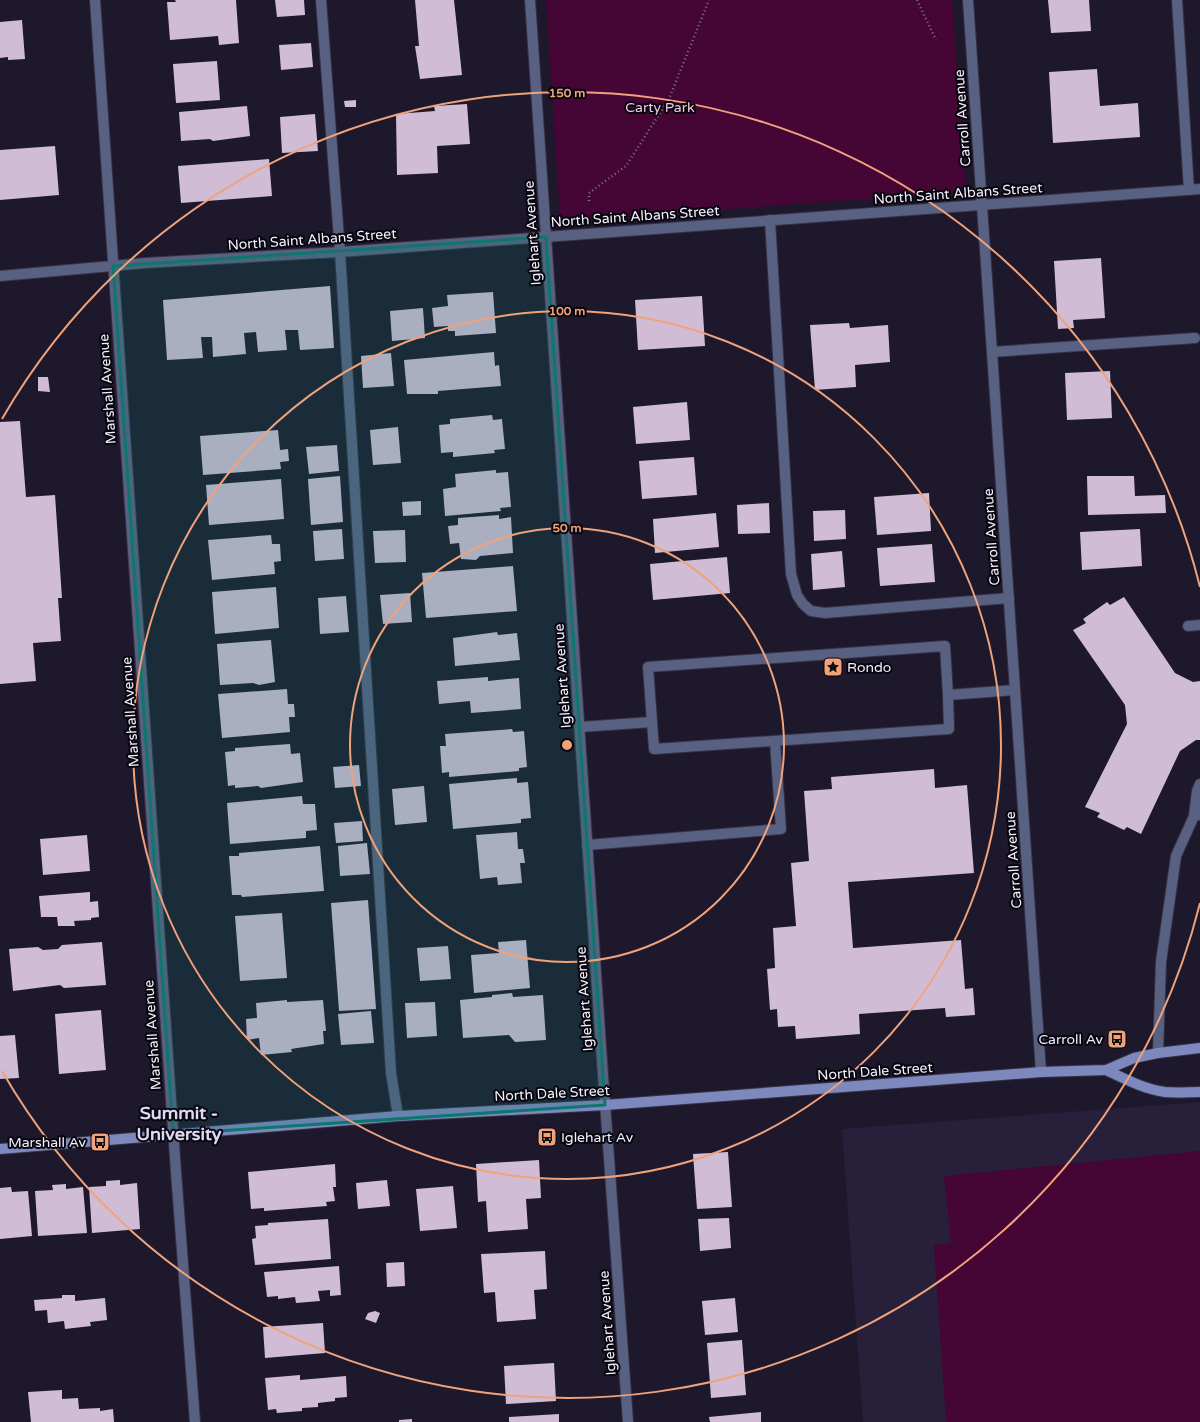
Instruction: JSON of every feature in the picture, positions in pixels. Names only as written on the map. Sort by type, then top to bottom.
[{"type":"main road","name":"North Dale Street","points":[[0,1150],[173,1134],[398,1116],[605,1105],[1041,1072],[1106,1070],[1134,1058],[1158,1052],[1200,1048]]},
{"type":"main road","name":"North Dale Street","points":[[1106,1070],[1134,1084],[1164,1092],[1200,1092]]},
{"type":"street","name":"Marshall Avenue","points":[[95,0],[173,1134],[195,1422]]},
{"type":"street","points":[[321,0],[340,252],[391,1073],[398,1116]]},
{"type":"street","name":"Iglehart Avenue","points":[[530,0],[587,845],[628,1422]]},
{"type":"street","name":"Carroll Avenue","points":[[968,0],[1041,1072]]},
{"type":"street","points":[[1177,0],[1189,190]]},
{"type":"street","name":"North Saint Albans Street","points":[[0,276],[113,266],[340,252],[1200,189]]},
{"type":"street","points":[[770,220],[791,574],[797,595],[811,610],[825,613],[1009,598]]},
{"type":"street","points":[[992,352],[1195,338]]},
{"type":"street","points":[[1188,626],[1200,625]]},
{"type":"street","points":[[944,646],[949,729],[654,749],[652,722],[648,667],[944,646]]},
{"type":"street","points":[[948,696],[1015,690]]},
{"type":"street","points":[[580,727],[652,722]]},
{"type":"street","points":[[587,845],[781,829],[775,741]]},
{"type":"street","points":[[1158,1052],[1161,962],[1176,856],[1197,816],[1197,791],[1200,784]]},
{"type":"path","points":[[589,201],[589,193],[626,166],[669,98],[709,0]]},
{"type":"path","points":[[917,0],[936,40]]},
{"type":"highlighted area","points":[[546,237],[605,1105],[173,1134],[113,266]]},
{"type":"shaded area","points":[[1200,1102],[1200,1422],[863,1422],[842,1129]]},
{"type":"green space","name":"Carty Park","points":[[546,0],[952,0],[966,192],[560,221]]},
{"type":"green space","points":[[1200,1151],[1200,1422],[946,1422],[934,1245],[951,1243],[944,1176]]},
{"type":"building","points":[[175,0],[236,0],[239,43],[219,45],[218,36],[170,40],[167,2],[176,2]]},
{"type":"building","points":[[275,0],[304,0],[305,15],[277,17]]},
{"type":"building","points":[[415,0],[454,0],[462,75],[420,79],[415,46],[419,46]]},
{"type":"building","points":[[1048,0],[1089,0],[1091,31],[1051,33]]},
{"type":"building","points":[[22,20],[25,59],[8,60],[8,57],[0,58],[0,22]]},
{"type":"building","points":[[311,43],[313,67],[281,70],[279,45]]},
{"type":"building","points":[[217,61],[220,100],[176,103],[173,64]]},
{"type":"building","points":[[1097,69],[1100,106],[1138,103],[1140,137],[1053,143],[1049,72]]},
{"type":"building","points":[[356,100],[356,107],[345,107],[344,101]]},
{"type":"building","points":[[467,104],[470,144],[437,146],[438,173],[397,175],[396,114],[435,111],[434,106]]},
{"type":"building","points":[[247,106],[250,136],[213,141],[210,139],[181,141],[179,112]]},
{"type":"building","points":[[315,114],[318,151],[282,153],[280,117]]},
{"type":"building","points":[[55,146],[59,195],[0,200],[0,150]]},
{"type":"building","points":[[269,159],[272,196],[181,203],[178,166]]},
{"type":"building","points":[[1101,258],[1105,318],[1073,320],[1074,328],[1058,329],[1054,261]]},
{"type":"building","points":[[330,286],[334,348],[300,350],[298,330],[285,330],[287,350],[258,352],[256,332],[244,333],[246,354],[213,357],[212,337],[201,337],[203,358],[167,360],[163,300]]},
{"type":"building","points":[[493,292],[496,333],[455,336],[455,331],[448,331],[448,326],[434,327],[432,308],[448,306],[447,295]]},
{"type":"building","points":[[702,296],[705,346],[638,350],[635,300]]},
{"type":"building","points":[[423,308],[425,338],[392,341],[390,311]]},
{"type":"building","points":[[849,323],[850,328],[888,325],[890,362],[855,365],[856,387],[815,390],[810,325]]},
{"type":"building","points":[[494,352],[495,366],[499,365],[501,386],[438,391],[438,394],[407,394],[404,360]]},
{"type":"building","points":[[391,353],[394,386],[363,388],[361,356]]},
{"type":"building","points":[[1110,371],[1112,418],[1067,420],[1065,373]]},
{"type":"building","points":[[38,377],[48,377],[50,392],[38,391]]},
{"type":"building","points":[[687,402],[690,440],[636,444],[633,407]]},
{"type":"building","points":[[492,415],[493,420],[502,419],[505,449],[494,450],[495,453],[453,457],[453,452],[441,453],[439,425],[450,424],[450,419]]},
{"type":"building","points":[[20,421],[26,497],[55,495],[62,598],[58,598],[61,641],[33,643],[36,681],[0,684],[0,422]]},
{"type":"building","points":[[398,427],[401,463],[373,465],[370,430]]},
{"type":"building","points":[[278,430],[280,450],[288,449],[289,461],[280,462],[281,469],[203,475],[200,436]]},
{"type":"building","points":[[337,445],[339,471],[309,474],[306,447]]},
{"type":"building","points":[[694,457],[697,495],[642,499],[639,461]]},
{"type":"building","points":[[496,470],[496,473],[508,472],[511,507],[500,508],[501,511],[445,516],[443,489],[456,487],[455,474]]},
{"type":"building","points":[[340,476],[343,522],[311,525],[308,479]]},
{"type":"building","points":[[1087,476],[1134,476],[1135,496],[1165,495],[1166,513],[1088,515]]},
{"type":"building","points":[[281,479],[284,519],[209,525],[206,485]]},
{"type":"building","points":[[929,493],[931,531],[877,535],[874,497]]},
{"type":"building","points":[[421,501],[421,515],[403,516],[402,502]]},
{"type":"building","points":[[769,503],[770,533],[738,534],[737,505]]},
{"type":"building","points":[[845,510],[846,539],[814,541],[813,511]]},
{"type":"building","points":[[716,513],[719,547],[655,553],[653,519]]},
{"type":"building","points":[[499,515],[499,519],[511,517],[513,553],[480,556],[476,560],[461,559],[459,543],[450,544],[448,526],[458,525],[458,518]]},
{"type":"building","points":[[342,529],[344,559],[315,561],[313,531]]},
{"type":"building","points":[[1140,529],[1142,566],[1082,570],[1080,532]]},
{"type":"building","points":[[405,530],[406,562],[375,563],[373,531]]},
{"type":"building","points":[[271,535],[272,544],[280,544],[281,561],[274,562],[275,574],[212,580],[208,540]]},
{"type":"building","points":[[932,544],[935,582],[880,586],[877,548]]},
{"type":"building","points":[[842,551],[845,587],[813,590],[811,554]]},
{"type":"building","points":[[727,557],[730,593],[653,600],[650,564]]},
{"type":"building","points":[[513,566],[517,611],[426,618],[422,573]]},
{"type":"building","points":[[276,587],[279,628],[215,634],[212,592]]},
{"type":"building","points":[[410,593],[412,622],[383,624],[380,595]]},
{"type":"building","points":[[346,596],[349,632],[320,634],[318,598]]},
{"type":"building","points":[[1124,597],[1175,673],[1193,682],[1200,681],[1200,740],[1196,740],[1180,751],[1141,834],[1127,827],[1124,830],[1097,817],[1100,813],[1085,807],[1127,724],[1125,705],[1073,630],[1086,623],[1083,619],[1107,602],[1110,605]]},
{"type":"building","points":[[497,632],[498,635],[517,633],[520,660],[455,666],[453,638]]},
{"type":"building","points":[[271,640],[275,682],[259,685],[253,683],[220,685],[217,644]]},
{"type":"building","points":[[488,677],[488,681],[519,678],[521,709],[471,713],[470,701],[439,704],[437,681]]},
{"type":"building","points":[[287,689],[288,704],[294,704],[295,717],[289,717],[290,732],[222,738],[218,694]]},
{"type":"building","points":[[512,729],[513,732],[524,731],[527,767],[519,768],[519,771],[449,777],[449,772],[442,773],[440,746],[446,746],[445,734]]},
{"type":"building","points":[[290,744],[291,754],[300,753],[303,782],[261,788],[258,786],[235,788],[235,785],[228,786],[225,752],[235,751],[235,748]]},
{"type":"building","points":[[359,765],[361,786],[335,788],[333,767]]},
{"type":"building","points":[[934,769],[935,788],[967,785],[974,873],[848,882],[853,948],[961,940],[965,989],[973,988],[975,1015],[946,1017],[945,1008],[859,1014],[860,1034],[796,1039],[795,1026],[778,1027],[777,1009],[770,1010],[767,969],[775,968],[773,928],[796,926],[791,863],[809,861],[804,791],[832,789],[831,777]]},
{"type":"building","points":[[517,778],[517,783],[528,782],[531,818],[521,819],[521,823],[453,829],[449,784]]},
{"type":"building","points":[[424,786],[427,822],[395,825],[392,789]]},
{"type":"building","points":[[302,796],[303,804],[315,804],[317,830],[306,831],[306,838],[230,844],[227,803]]},
{"type":"building","points":[[362,821],[363,841],[336,843],[334,823]]},
{"type":"building","points":[[517,832],[518,849],[523,849],[525,863],[520,863],[522,883],[498,885],[497,877],[480,879],[476,835]]},
{"type":"building","points":[[87,835],[90,871],[43,875],[40,839]]},
{"type":"building","points":[[367,843],[370,874],[340,876],[338,846]]},
{"type":"building","points":[[320,846],[324,891],[242,897],[241,895],[232,895],[229,856],[239,856],[239,853]]},
{"type":"building","points":[[90,892],[90,902],[98,901],[99,917],[91,918],[91,920],[74,921],[75,926],[58,926],[57,917],[41,917],[39,896]]},
{"type":"building","points":[[368,900],[376,1009],[339,1011],[331,903]]},
{"type":"building","points":[[282,913],[287,978],[240,981],[235,916]]},
{"type":"building","points":[[526,940],[530,988],[474,993],[471,955],[499,953],[498,942]]},
{"type":"building","points":[[102,942],[106,985],[64,988],[60,985],[13,991],[9,949],[38,947],[43,950],[58,949],[62,945]]},
{"type":"building","points":[[448,946],[451,979],[420,981],[417,948]]},
{"type":"building","points":[[512,993],[513,997],[543,995],[546,1040],[515,1042],[509,1035],[463,1038],[460,1000],[492,997],[492,995]]},
{"type":"building","points":[[287,1000],[287,1002],[323,1000],[326,1031],[323,1031],[324,1044],[291,1049],[292,1052],[261,1055],[259,1038],[247,1040],[246,1019],[257,1018],[256,1003]]},
{"type":"building","points":[[435,1002],[437,1036],[407,1038],[405,1003]]},
{"type":"building","points":[[101,1010],[106,1070],[59,1074],[55,1014]]},
{"type":"building","points":[[371,1011],[374,1043],[341,1045],[338,1014]]},
{"type":"building","points":[[15,1035],[19,1078],[0,1079],[0,1036]]},
{"type":"building","points":[[728,1152],[732,1207],[697,1209],[693,1154]]},
{"type":"building","points":[[539,1160],[541,1198],[526,1199],[528,1229],[488,1232],[486,1201],[478,1202],[476,1164]]},
{"type":"building","points":[[335,1164],[336,1187],[333,1187],[335,1201],[326,1202],[327,1206],[264,1211],[264,1208],[251,1209],[248,1172]]},
{"type":"building","points":[[120,1180],[120,1185],[137,1183],[140,1229],[92,1233],[89,1187],[106,1186],[106,1181]]},
{"type":"building","points":[[387,1180],[390,1206],[358,1209],[356,1183]]},
{"type":"building","points":[[66,1184],[66,1189],[83,1187],[87,1233],[38,1236],[35,1191],[53,1190],[52,1185]]},
{"type":"building","points":[[453,1186],[457,1228],[420,1231],[416,1189]]},
{"type":"building","points":[[11,1187],[12,1192],[28,1191],[32,1236],[0,1239],[0,1188]]},
{"type":"building","points":[[729,1218],[731,1248],[700,1251],[698,1219]]},
{"type":"building","points":[[328,1219],[331,1259],[255,1265],[252,1239],[256,1238],[255,1226],[268,1225],[268,1223]]},
{"type":"building","points":[[545,1251],[547,1289],[534,1290],[536,1319],[497,1322],[495,1292],[484,1293],[481,1254]]},
{"type":"building","points":[[404,1262],[405,1286],[387,1287],[386,1263]]},
{"type":"building","points":[[339,1266],[341,1295],[330,1296],[330,1290],[318,1291],[320,1301],[296,1303],[295,1297],[278,1299],[278,1296],[267,1297],[264,1272]]},
{"type":"building","points":[[62,1295],[75,1295],[75,1301],[105,1298],[107,1320],[90,1322],[91,1326],[65,1329],[64,1321],[48,1323],[47,1310],[35,1311],[34,1300],[62,1298]]},
{"type":"building","points":[[735,1298],[738,1332],[705,1335],[702,1301]]},
{"type":"building","points":[[375,1311],[380,1313],[376,1323],[365,1319],[368,1313]]},
{"type":"building","points":[[323,1323],[325,1353],[265,1358],[263,1327]]},
{"type":"building","points":[[742,1340],[746,1395],[711,1398],[707,1343]]},
{"type":"building","points":[[554,1363],[556,1401],[506,1404],[504,1366]]},
{"type":"building","points":[[300,1375],[300,1380],[346,1376],[347,1397],[335,1398],[335,1401],[318,1403],[318,1407],[302,1408],[302,1411],[277,1413],[276,1409],[268,1410],[265,1378]]},
{"type":"building","points":[[62,1390],[62,1399],[78,1398],[79,1409],[100,1408],[100,1411],[113,1409],[114,1422],[31,1422],[28,1392]]},
{"type":"building","points":[[761,1412],[761,1422],[710,1422],[709,1417]]},
{"type":"building","points":[[559,1414],[559,1422],[509,1422],[509,1417]]},
{"type":"building","points":[[412,1419],[412,1422],[399,1422],[399,1420]]},
{"type":"place","name":"Rondo","points":[[833,667]]},
{"type":"place","name":"Carroll Av","points":[[1117,1039]]},
{"type":"place","name":"Iglehart Av","points":[[547,1137]]},
{"type":"place","name":"Marshall Av","points":[[100,1142]]},
{"type":"district","name":"Summit - University","points":[[179,1123]]}]
